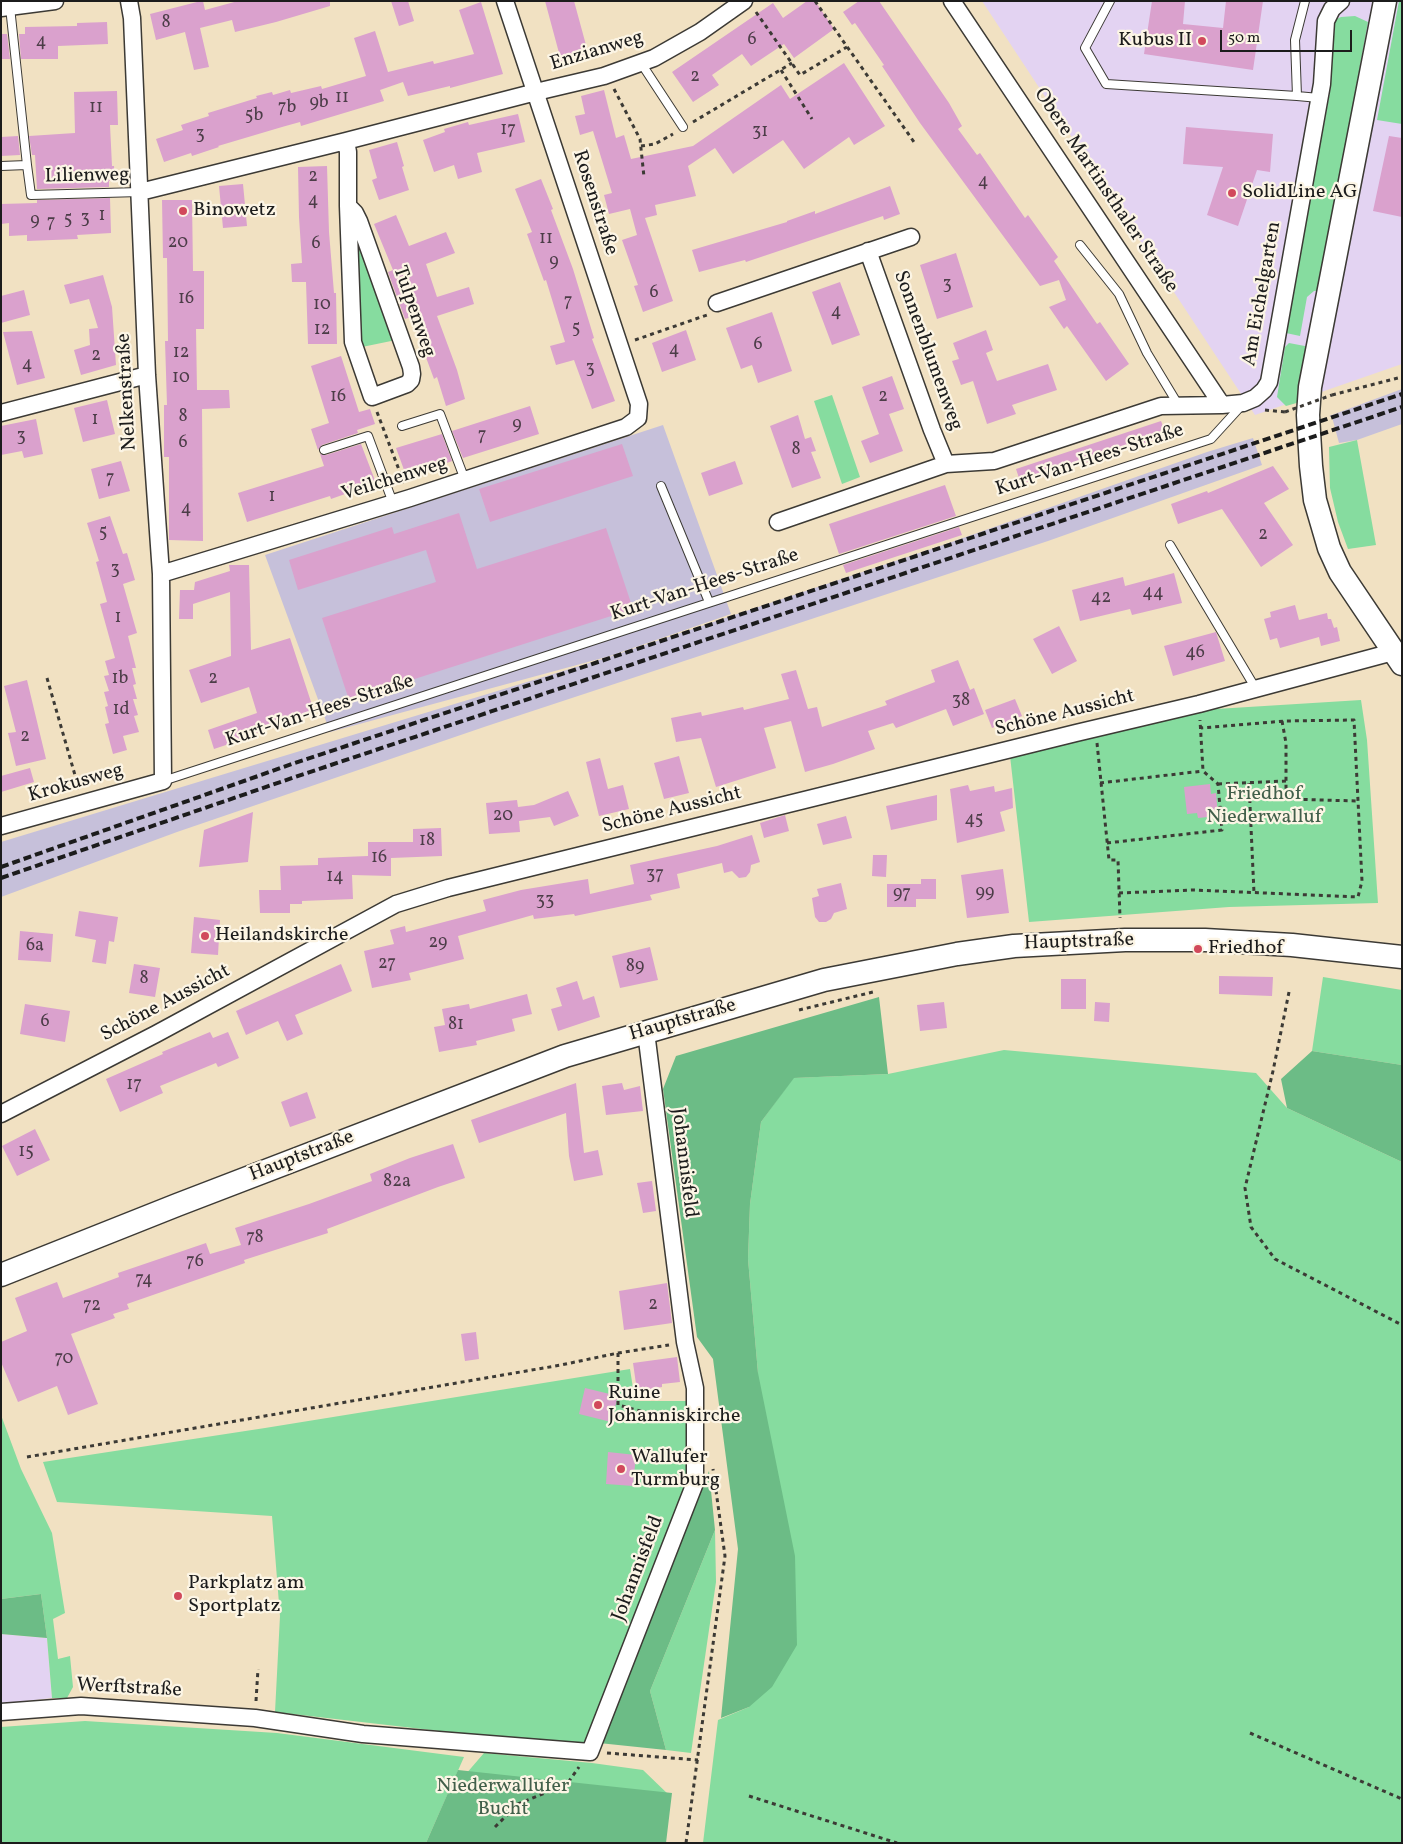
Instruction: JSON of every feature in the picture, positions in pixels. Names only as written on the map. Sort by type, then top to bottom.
[{"type":"street","points":[[6,8],[55,1]]},
{"type":"street","name":"Nelkenstraße","points":[[129,1],[132,18],[147,375],[161,574],[163,781]]},
{"type":"street","name":"Rosenstraße","points":[[505,1],[639,404],[638,418]]},
{"type":"street","name":"Obere Martinsthaler Straße","points":[[952,1],[1222,405]]},
{"type":"street","name":"Am Eichelgarten","points":[[1243,403],[1255,398],[1264,390],[1269,382],[1322,84],[1326,21],[1332,10],[1341,1]]},
{"type":"street","points":[[1385,1],[1310,387],[1308,415],[1315,500],[1329,548],[1340,572],[1397,658]]},
{"type":"street","name":"Enzianweg","points":[[536,92],[607,76],[654,58],[749,5]]},
{"type":"street","points":[[140,192],[536,92]]},
{"type":"street","points":[[346,141],[348,152],[353,342],[372,397]]},
{"type":"street","name":"Tulpenweg","points":[[348,206],[359,221],[412,374],[411,380],[406,384],[372,397]]},
{"type":"street","name":"Sonnenblumenweg","points":[[717,303],[911,237]]},
{"type":"street","name":"Sonnenblumenweg","points":[[868,251],[946,464]]},
{"type":"street","points":[[1,413],[147,375]]},
{"type":"street","points":[[778,522],[946,464],[994,462],[1160,406],[1243,403]]},
{"type":"street","name":"Veilchenweg","points":[[161,574],[410,498],[626,427],[638,418]]},
{"type":"street","name":"Schöne Aussicht","points":[[1,1114],[156,1034],[396,904],[448,888],[1096,728],[1256,689],[1397,658]]},
{"type":"street","name":"Krokusweg","points":[[1,826],[163,781]]},
{"type":"street","name":"Hauptstraße","points":[[1,1275],[177,1204],[556,1060],[824,980],[957,954],[1014,946],[1125,940],[1205,940],[1292,946],[1402,957]]},
{"type":"street","name":"Johannisfeld","points":[[590,1752],[695,1483],[695,1388],[685,1342],[646,1032]]},
{"type":"street","name":"Werftstraße","points":[[1,1712],[81,1706],[255,1718]]},
{"type":"street","points":[[255,1718],[362,1734],[590,1752]]},
{"type":"lane","points":[[1110,1],[1085,48],[1106,84],[1319,98]]},
{"type":"lane","points":[[1297,96],[1295,40],[1305,1]]},
{"type":"lane","points":[[6,8],[27,165]]},
{"type":"lane","points":[[641,63],[683,127]]},
{"type":"lane","name":"Lilienweg","points":[[1,166],[27,165],[31,195],[140,192]]},
{"type":"lane","points":[[1080,245],[1119,294],[1147,352],[1179,406]]},
{"type":"lane","name":"Kurt-Van-Hees-Straße","points":[[163,781],[1211,439],[1243,403]]},
{"type":"lane","points":[[402,426],[440,414],[465,480]]},
{"type":"lane","points":[[324,450],[368,436],[393,503]]},
{"type":"lane","points":[[661,486],[709,602]]},
{"type":"lane","points":[[1170,545],[1256,689]]},
{"type":"path","points":[[815,1],[914,142]]},
{"type":"path","points":[[749,5],[800,75],[847,47]]},
{"type":"path","points":[[641,146],[655,144],[792,64]]},
{"type":"path","points":[[780,70],[812,119]]},
{"type":"path","points":[[607,76],[640,139],[644,177]]},
{"type":"path","points":[[619,346],[706,316],[717,303]]},
{"type":"path","points":[[1285,412],[1332,395],[1402,377]]},
{"type":"path","points":[[372,397],[410,498]]},
{"type":"path","points":[[47,678],[83,804]]},
{"type":"path","points":[[1199,704],[1203,771],[1218,784],[1286,781]]},
{"type":"path","points":[[1119,893],[1194,890],[1358,897],[1362,881],[1354,720],[1282,721],[1201,728]]},
{"type":"path","points":[[1282,721],[1286,743],[1286,799],[1358,801]]},
{"type":"path","points":[[1096,728],[1109,860],[1118,860],[1120,918]]},
{"type":"path","points":[[1100,783],[1203,771]]},
{"type":"path","points":[[1249,783],[1254,893]]},
{"type":"path","points":[[1107,842],[1222,830],[1218,784]]},
{"type":"path","points":[[790,1012],[875,992]]},
{"type":"path","points":[[1289,992],[1273,1071],[1245,1188],[1251,1227],[1275,1259],[1402,1325]]},
{"type":"path","points":[[27,1457],[685,1342]]},
{"type":"path","points":[[618,1353],[618,1405],[694,1425]]},
{"type":"path","points":[[686,1843],[725,1556],[712,1460]]},
{"type":"path","points":[[255,1718],[258,1670]]},
{"type":"path","points":[[1250,1733],[1402,1799]]},
{"type":"path","points":[[495,1827],[518,1804],[567,1784],[590,1752],[698,1760]]},
{"type":"path","points":[[749,1796],[897,1843]]},
{"type":"shaded area","points":[[982,1],[1402,1],[1402,364],[1255,415]]},
{"type":"shaded area","points":[[1402,389],[1402,424],[1357,440],[1339,443],[1332,417],[1329,416]]},
{"type":"shaded area","points":[[663,425],[731,614],[610,656],[330,732],[265,555]]},
{"type":"shaded area","points":[[1253,438],[1262,465],[1048,541],[487,726],[177,832],[1,897],[1,842],[609,657],[943,545],[1207,452]]},
{"type":"shaded area","points":[[1,1634],[47,1638],[52,1698],[1,1704]]},
{"type":"green space","points":[[1399,1],[1402,1],[1402,124],[1377,120]]},
{"type":"green space","points":[[1355,16],[1368,22],[1319,291],[1314,291],[1307,297],[1300,336],[1286,333],[1330,92],[1334,20],[1341,17]]},
{"type":"green space","points":[[354,223],[396,340],[362,347]]},
{"type":"green space","points":[[1289,343],[1310,347],[1300,402],[1286,406],[1277,397],[1285,347]]},
{"type":"green space","points":[[832,395],[860,477],[842,484],[814,401]]},
{"type":"green space","points":[[1357,440],[1376,545],[1348,549],[1338,522],[1330,488],[1329,447]]},
{"type":"green space","name":"Friedhof Niederwalluf","points":[[1361,700],[1367,740],[1378,903],[1229,907],[1029,922],[1010,756],[1200,710]]},
{"type":"green space","points":[[1323,977],[1402,990],[1402,1065],[1312,1051]]},
{"type":"green space","points":[[879,997],[888,1074],[794,1078],[761,1122],[750,1204],[748,1259],[758,1373],[795,1556],[797,1645],[772,1687],[749,1707],[721,1718],[738,1549],[713,1359],[697,1337],[663,1089],[676,1056]]},
{"type":"green space","points":[[1004,1050],[1256,1073],[1287,1108],[1402,1162],[1402,1843],[703,1843],[718,1720],[749,1707],[758,1373],[748,1259],[750,1204],[761,1122],[793,1078],[888,1074]]},
{"type":"green space","points":[[1312,1051],[1402,1065],[1402,1162],[1287,1108],[1281,1079]]},
{"type":"green space","points":[[630,1369],[635,1401],[687,1401],[690,1484],[586,1748],[275,1712],[280,1616],[272,1516],[57,1502],[43,1462],[265,1428]]},
{"type":"green space","points":[[1,1415],[21,1469],[52,1533],[65,1613],[53,1619],[58,1659],[70,1656],[73,1687],[67,1698],[52,1698],[41,1594],[1,1599]]},
{"type":"green space","points":[[709,1471],[715,1530],[650,1691],[666,1750],[599,1743]]},
{"type":"green space","points":[[715,1530],[716,1582],[691,1753],[666,1750],[650,1691]]},
{"type":"green space","points":[[41,1594],[47,1638],[1,1634],[1,1599]]},
{"type":"green space","points":[[85,1721],[277,1733],[464,1757],[426,1843],[1,1843],[1,1727]]},
{"type":"green space","name":"Niederwallufer Bucht","points":[[484,1753],[592,1763],[643,1770],[670,1796],[428,1843],[453,1789]]},
{"type":"green space","name":"Niederwallufer Bucht","points":[[458,1770],[672,1793],[666,1843],[426,1843]]},
{"type":"building","points":[[203,1],[205,10],[238,1],[330,1],[330,6],[235,32],[232,20],[200,28],[209,67],[194,70],[185,32],[156,40],[150,14]]},
{"type":"building","points":[[391,1],[408,1],[414,21],[399,26]]},
{"type":"building","points":[[545,1],[574,1],[589,56],[562,64]]},
{"type":"building","points":[[807,1],[815,1],[834,29],[794,58],[784,44],[751,66],[742,54],[712,75],[719,85],[693,102],[672,72],[773,3],[783,18]]},
{"type":"building","points":[[859,1],[879,1],[949,103],[962,126],[958,129],[977,155],[980,153],[1025,218],[1028,215],[1058,257],[1054,261],[1097,324],[1100,322],[1129,364],[1106,381],[1067,326],[1064,329],[1049,307],[1066,300],[1059,280],[1040,286],[920,123],[855,23],[852,25],[843,12]]},
{"type":"building","name":"Kubus II","points":[[1152,1],[1185,1],[1183,24],[1223,28],[1226,1],[1263,1],[1253,70],[1144,54]]},
{"type":"building","points":[[481,2],[503,74],[450,88],[450,86],[408,96],[403,82],[380,90],[384,101],[301,126],[300,122],[218,146],[192,156],[191,153],[164,162],[156,139],[183,130],[181,125],[209,116],[208,113],[272,92],[273,95],[290,90],[291,93],[321,86],[322,89],[366,76],[354,38],[375,31],[388,72],[433,61],[434,64],[474,54],[459,10]]},
{"type":"building","points":[[107,22],[108,44],[58,46],[58,59],[21,59],[19,34],[25,34],[25,27],[77,26],[77,23]]},
{"type":"building","points":[[1,34],[7,34],[10,59],[1,59]]},
{"type":"building","points":[[844,63],[885,126],[854,145],[849,137],[804,169],[783,140],[733,174],[715,148],[688,166],[696,196],[655,205],[657,215],[645,218],[673,301],[643,312],[634,286],[638,285],[622,240],[637,235],[630,209],[609,214],[604,195],[612,193],[593,131],[580,135],[575,116],[585,114],[581,96],[604,90],[616,138],[624,135],[631,159],[693,146],[781,85],[790,99]]},
{"type":"building","points":[[117,91],[118,125],[110,125],[112,166],[114,166],[115,181],[109,181],[109,187],[37,189],[35,155],[32,155],[29,136],[75,133],[74,92]]},
{"type":"building","points":[[518,114],[525,142],[477,153],[482,172],[458,179],[454,165],[434,172],[423,140],[445,132],[444,129],[468,122],[469,125]]},
{"type":"building","name":"SolidLine AG","points":[[1186,127],[1273,134],[1270,172],[1257,170],[1238,226],[1207,215],[1223,167],[1183,164]]},
{"type":"building","points":[[18,136],[20,155],[1,156],[1,137]]},
{"type":"building","points":[[1389,136],[1402,138],[1402,217],[1373,211]]},
{"type":"building","points":[[397,142],[409,190],[379,200],[372,180],[377,178],[369,150]]},
{"type":"building","points":[[327,166],[329,232],[334,293],[336,293],[337,344],[308,344],[306,282],[292,282],[291,264],[302,263],[298,167]]},
{"type":"building","points":[[541,179],[573,269],[594,338],[592,339],[615,401],[592,409],[574,360],[556,365],[550,346],[565,342],[546,280],[544,281],[527,234],[532,232],[515,189]]},
{"type":"building","points":[[243,184],[247,226],[223,228],[219,186]]},
{"type":"building","points":[[890,186],[900,214],[884,220],[883,216],[746,262],[745,260],[699,272],[692,250],[787,222],[815,211],[815,214]]},
{"type":"building","points":[[110,198],[111,233],[77,235],[78,239],[27,241],[27,235],[9,236],[9,223],[1,224],[1,204],[37,203],[37,200]]},
{"type":"building","points":[[162,200],[192,200],[193,271],[204,271],[204,329],[196,329],[197,390],[229,390],[230,408],[202,409],[203,541],[169,540],[169,457],[164,457],[164,405],[167,405],[165,341],[168,341],[167,258],[163,258]]},
{"type":"building","points":[[396,215],[409,246],[446,232],[455,253],[426,264],[437,297],[469,287],[474,304],[437,316],[457,370],[465,399],[446,406],[437,377],[434,379],[411,317],[405,319],[388,272],[393,270],[374,224]]},
{"type":"building","points":[[956,253],[973,307],[937,319],[920,265]]},
{"type":"building","points":[[103,275],[112,307],[116,365],[81,375],[74,350],[90,345],[89,329],[98,328],[89,299],[70,304],[64,285]]},
{"type":"building","points":[[840,282],[860,335],[832,345],[812,292]]},
{"type":"building","points":[[24,290],[30,315],[1,323],[1,296]]},
{"type":"building","points":[[772,312],[792,371],[758,383],[752,365],[741,369],[726,328]]},
{"type":"building","points":[[686,330],[696,360],[662,372],[652,343]]},
{"type":"building","points":[[986,330],[993,350],[986,353],[997,381],[1048,364],[1057,390],[1012,405],[1016,414],[987,424],[973,381],[961,385],[952,361],[959,359],[953,343]]},
{"type":"building","points":[[32,331],[45,378],[17,385],[3,332]]},
{"type":"building","points":[[341,356],[359,412],[370,409],[375,424],[357,430],[358,433],[322,445],[318,450],[311,429],[329,423],[311,366]]},
{"type":"building","points":[[892,376],[904,409],[889,414],[903,451],[870,463],[861,441],[879,434],[862,387]]},
{"type":"building","points":[[107,400],[115,434],[83,442],[74,408]]},
{"type":"building","points":[[530,406],[539,434],[463,458],[452,431]]},
{"type":"building","points":[[798,415],[805,439],[811,437],[816,451],[811,452],[821,478],[792,488],[770,426]]},
{"type":"building","points":[[36,419],[43,454],[24,458],[22,451],[1,455],[1,426]]},
{"type":"building","points":[[1161,421],[1167,436],[1021,484],[1016,469]]},
{"type":"building","points":[[442,434],[452,461],[407,478],[396,448]]},
{"type":"building","points":[[361,444],[376,483],[331,499],[330,496],[247,522],[238,493],[324,466],[320,454],[326,455]]},
{"type":"building","points":[[622,444],[633,476],[490,522],[479,489]]},
{"type":"building","points":[[121,461],[130,491],[99,499],[91,469]]},
{"type":"building","points":[[735,461],[743,484],[709,496],[701,473]]},
{"type":"building","points":[[1273,466],[1289,489],[1264,503],[1293,545],[1261,567],[1222,509],[1178,524],[1171,504],[1207,491],[1208,493]]},
{"type":"building","points":[[945,485],[956,516],[839,554],[829,524]]},
{"type":"building","points":[[459,513],[477,569],[606,528],[633,609],[349,700],[322,618],[436,582],[426,550],[298,590],[289,560],[392,527],[394,534]]},
{"type":"building","points":[[110,516],[123,554],[127,553],[135,580],[123,584],[137,633],[128,636],[136,668],[132,668],[136,684],[133,685],[137,699],[133,699],[138,715],[134,716],[139,732],[123,736],[127,750],[113,754],[105,724],[109,723],[105,707],[108,706],[104,692],[109,691],[104,676],[109,675],[105,661],[115,658],[100,604],[107,602],[96,562],[99,561],[87,523]]},
{"type":"building","points":[[959,527],[962,535],[846,573],[843,565]]},
{"type":"building","points":[[229,565],[249,565],[251,650],[290,638],[315,714],[214,749],[208,730],[257,713],[249,687],[201,703],[189,670],[231,656],[230,592],[193,604],[193,619],[179,619],[180,590],[194,590],[195,582],[230,571]]},
{"type":"building","points":[[1174,573],[1182,603],[1132,615],[1130,609],[1080,621],[1072,590],[1123,577],[1125,586]]},
{"type":"building","points":[[1295,605],[1299,620],[1327,613],[1328,619],[1331,619],[1334,628],[1337,627],[1340,641],[1321,646],[1319,637],[1280,648],[1277,638],[1270,640],[1264,619],[1271,617],[1270,612]]},
{"type":"building","points":[[1059,626],[1077,661],[1052,674],[1033,639]]},
{"type":"building","points":[[1216,632],[1225,661],[1173,676],[1164,646]]},
{"type":"building","points":[[958,660],[970,690],[974,688],[984,714],[953,726],[946,709],[896,728],[893,723],[868,731],[875,749],[833,764],[805,772],[791,721],[764,728],[776,768],[716,787],[701,738],[676,742],[671,718],[701,712],[702,716],[743,707],[744,710],[789,699],[781,674],[796,670],[808,709],[817,707],[822,727],[887,705],[885,701],[935,682],[931,670]]},
{"type":"building","points":[[27,680],[46,759],[16,766],[8,733],[16,732],[4,686]]},
{"type":"building","points":[[1015,699],[1022,716],[992,728],[985,710]]},
{"type":"building","points":[[679,756],[689,793],[664,799],[654,763]]},
{"type":"building","points":[[600,758],[608,789],[623,785],[629,809],[599,816],[586,762]]},
{"type":"building","points":[[30,768],[34,782],[1,792],[1,776]]},
{"type":"building","points":[[1210,784],[1211,794],[1216,793],[1218,816],[1198,818],[1197,813],[1187,814],[1184,787]]},
{"type":"building","points":[[968,785],[970,791],[994,786],[995,792],[1012,788],[1013,808],[1000,812],[1005,831],[957,843],[950,789]]},
{"type":"building","points":[[568,791],[579,816],[554,826],[550,817],[519,821],[520,832],[489,834],[486,803],[517,800],[518,807],[534,805]]},
{"type":"building","points":[[937,795],[937,820],[891,830],[886,806]]},
{"type":"building","points":[[253,812],[248,862],[199,867],[204,830]]},
{"type":"building","points":[[785,815],[789,831],[764,838],[760,823]]},
{"type":"building","points":[[846,816],[852,838],[823,845],[817,824]]},
{"type":"building","points":[[441,828],[442,856],[391,858],[391,876],[352,875],[353,899],[302,901],[302,904],[290,904],[290,913],[260,913],[259,890],[281,890],[280,866],[318,865],[318,858],[368,856],[368,842],[413,842],[413,829]]},
{"type":"building","points":[[752,835],[760,862],[751,865],[750,872],[746,877],[739,878],[732,871],[724,873],[722,863],[677,874],[680,888],[650,895],[652,900],[575,916],[574,914],[534,919],[533,915],[458,936],[464,959],[409,973],[411,980],[372,988],[364,951],[394,944],[390,930],[405,926],[406,932],[486,911],[483,900],[521,890],[588,879],[590,894],[634,884],[630,865],[717,846]]},
{"type":"building","points":[[873,855],[887,855],[886,877],[872,876]]},
{"type":"building","points":[[1003,869],[1009,913],[967,918],[961,875]]},
{"type":"building","points":[[921,879],[936,879],[936,899],[916,899],[916,907],[887,907],[887,884],[921,884]]},
{"type":"building","points":[[841,883],[847,909],[834,913],[831,919],[826,922],[819,922],[815,917],[812,898],[819,896],[817,889]]},
{"type":"building","points":[[79,911],[118,917],[114,942],[109,941],[106,964],[92,962],[96,940],[75,936]]},
{"type":"building","name":"Heilandskirche","points":[[194,917],[220,920],[218,955],[191,953]]},
{"type":"building","points":[[20,931],[53,934],[51,962],[18,960]]},
{"type":"building","points":[[650,947],[658,980],[620,988],[612,956]]},
{"type":"building","points":[[134,964],[160,968],[155,997],[129,993]]},
{"type":"building","points":[[341,964],[352,991],[295,1015],[303,1034],[287,1041],[278,1021],[246,1035],[236,1011]]},
{"type":"building","points":[[1219,976],[1273,977],[1272,996],[1219,994]]},
{"type":"building","points":[[1061,979],[1086,979],[1086,1009],[1061,1009]]},
{"type":"building","points":[[577,981],[583,1000],[594,996],[600,1017],[558,1031],[551,1009],[562,1006],[556,988]]},
{"type":"building","points":[[527,994],[532,1014],[512,1019],[515,1031],[476,1041],[477,1045],[439,1052],[434,1027],[445,1025],[442,1009],[469,1004],[470,1009]]},
{"type":"building","points":[[944,1002],[947,1028],[920,1031],[917,1005]]},
{"type":"building","points":[[1095,1002],[1110,1003],[1109,1022],[1094,1021]]},
{"type":"building","points":[[25,1004],[70,1011],[65,1042],[20,1034]]},
{"type":"building","points":[[210,1032],[213,1038],[228,1032],[239,1058],[218,1067],[216,1063],[160,1086],[163,1093],[120,1112],[106,1079],[163,1054],[162,1052]]},
{"type":"building","points":[[576,1083],[584,1153],[598,1150],[603,1175],[574,1181],[569,1156],[566,1113],[479,1143],[471,1120]]},
{"type":"building","points":[[622,1083],[624,1090],[640,1086],[643,1111],[606,1115],[602,1086]]},
{"type":"building","points":[[307,1092],[316,1118],[290,1127],[281,1102]]},
{"type":"building","points":[[35,1129],[50,1160],[17,1176],[2,1146]]},
{"type":"building","points":[[453,1144],[465,1178],[327,1229],[328,1233],[244,1260],[245,1263],[127,1304],[129,1309],[113,1314],[115,1318],[71,1334],[98,1404],[68,1415],[57,1386],[18,1402],[1,1362],[1,1342],[27,1331],[15,1298],[57,1282],[63,1298],[119,1277],[118,1273],[206,1243],[210,1254],[241,1245],[235,1228],[372,1181],[370,1174]]},
{"type":"building","points":[[652,1181],[656,1211],[643,1213],[637,1183]]},
{"type":"building","points":[[667,1283],[672,1323],[624,1330],[619,1291]]},
{"type":"building","points":[[476,1332],[479,1359],[465,1361],[461,1334]]},
{"type":"building","points":[[677,1357],[680,1382],[662,1384],[662,1387],[637,1391],[633,1363]]},
{"type":"building","name":"Ruine Johanniskirche","points":[[585,1388],[618,1396],[611,1422],[579,1414]]},
{"type":"building","name":"Wallufer Turmburg","points":[[608,1452],[636,1455],[633,1486],[606,1484]]},
{"type":"railway","points":[[1,867],[292,764],[1402,394]]},
{"type":"railway","points":[[1,878],[295,777],[1402,407]]},
{"type":"place","name":"Kubus II","points":[[1202,41]]},
{"type":"place","name":"SolidLine AG","points":[[1232,193]]},
{"type":"place","name":"Binowetz","points":[[183,211]]},
{"type":"place","name":"Heilandskirche","points":[[205,936]]},
{"type":"place","name":"Friedhof","points":[[1198,949]]},
{"type":"place","name":"Ruine Johanniskirche","points":[[598,1405]]},
{"type":"place","name":"Wallufer Turmburg","points":[[621,1469]]},
{"type":"place","name":"Parkplatz am Sportplatz","points":[[178,1596]]}]
